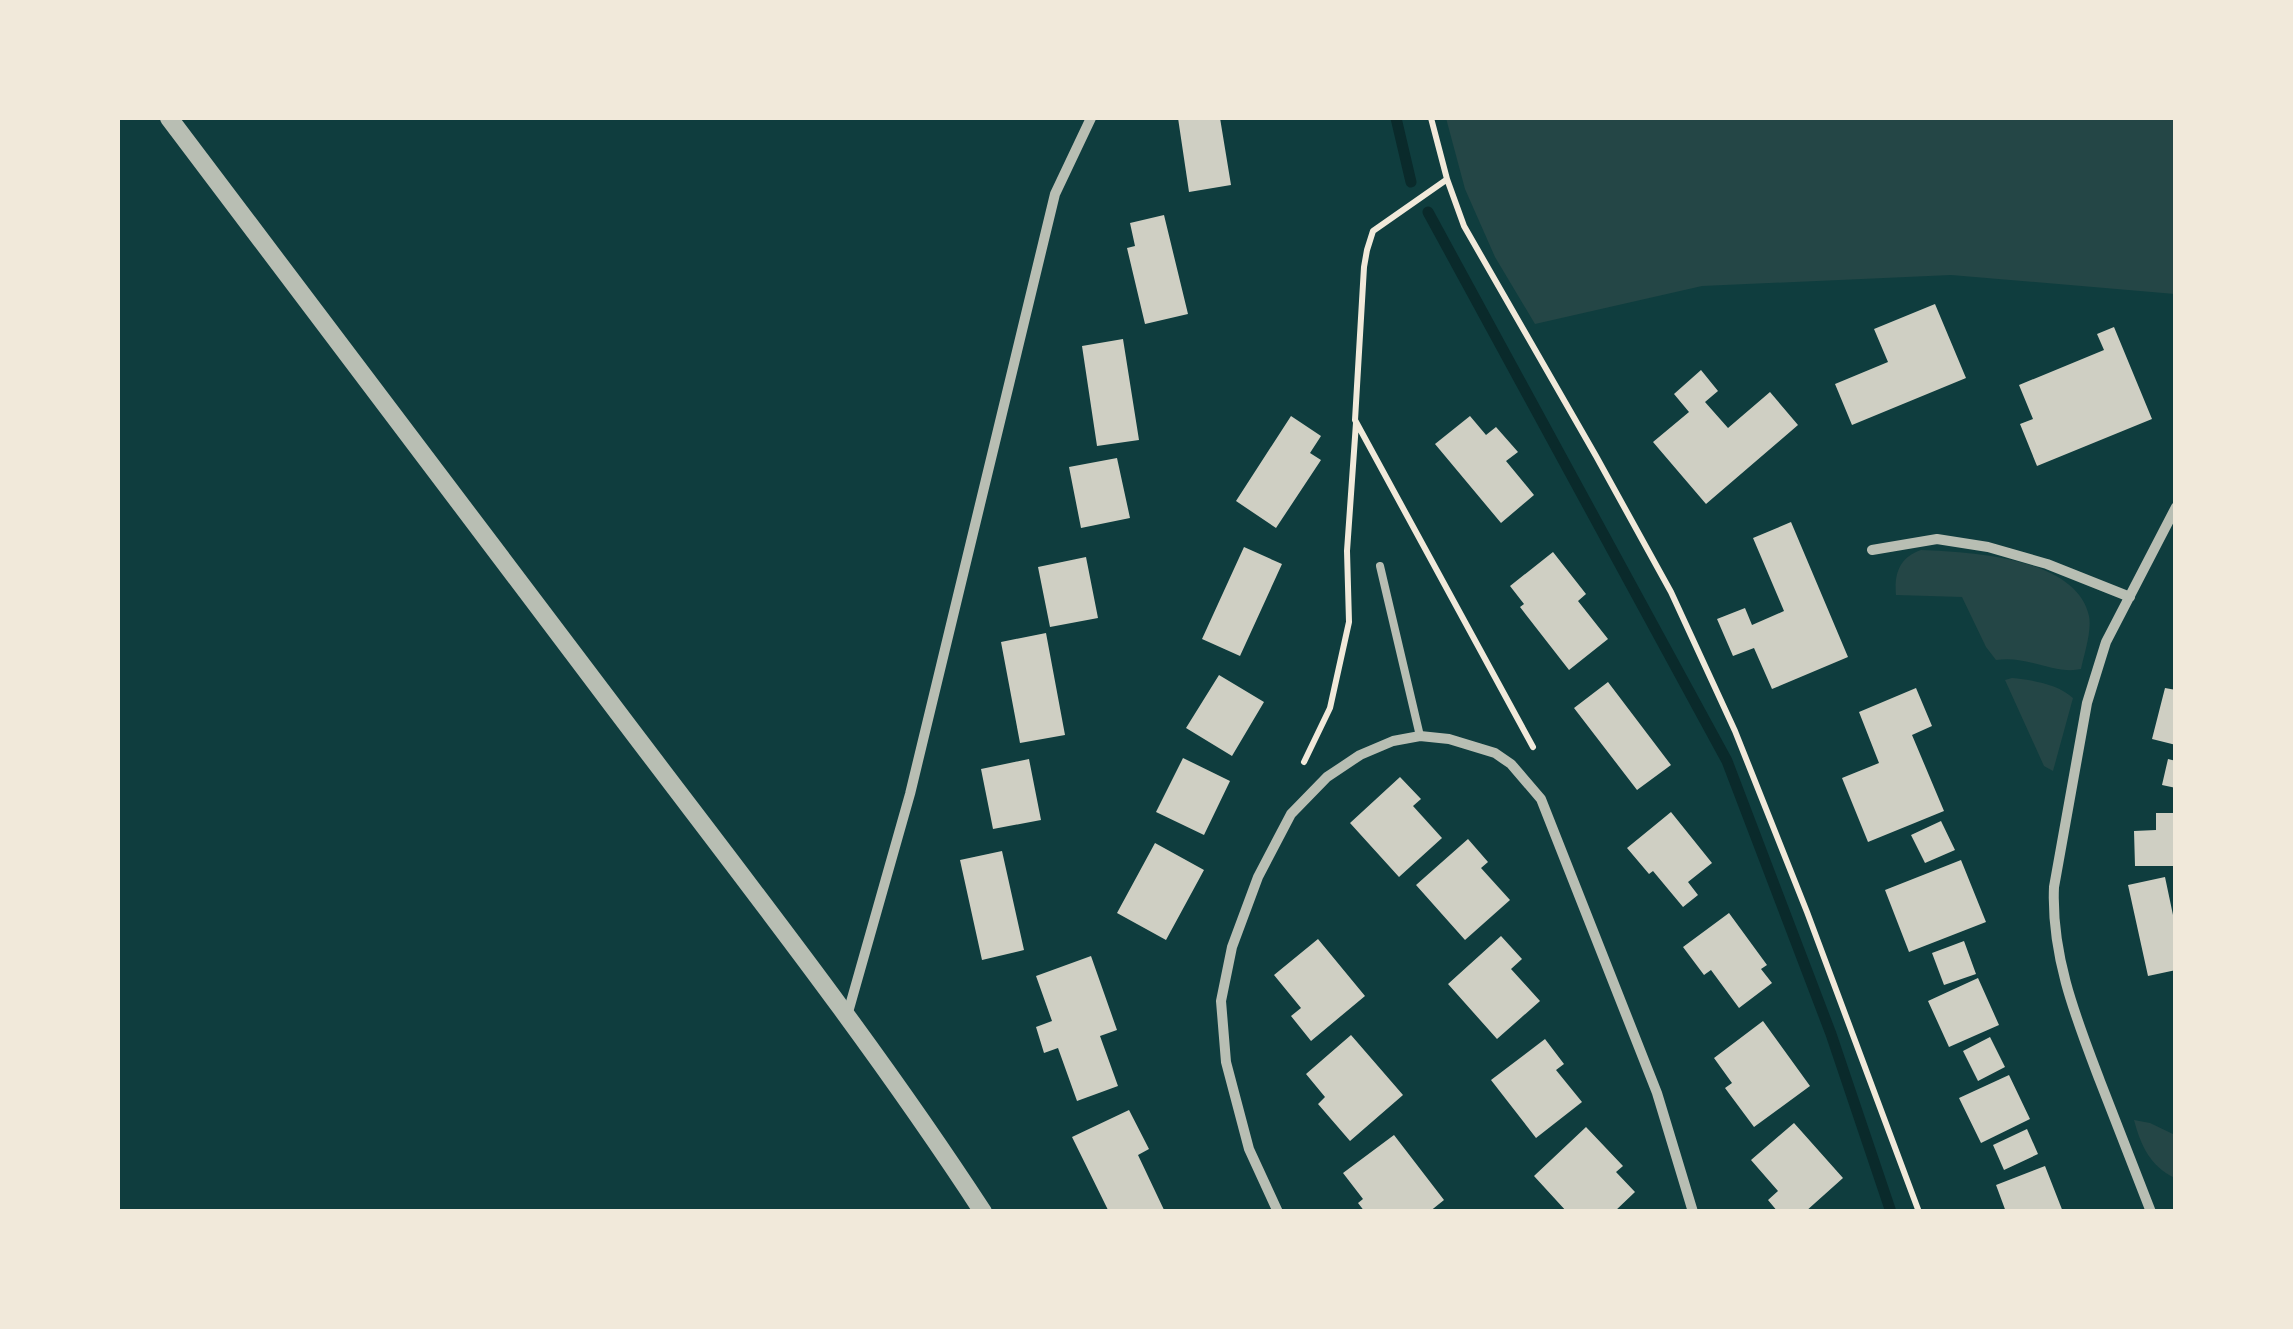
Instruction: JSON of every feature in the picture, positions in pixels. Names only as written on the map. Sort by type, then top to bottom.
[{"type":"street","points":[[169,118],[762,900],[983,1212]]},
{"type":"street","points":[[847,1016],[910,794],[1056,194],[1092,118]]},
{"type":"street","points":[[2151,1212],[2077,1023],[2058,954],[2053,908],[2088,703],[2106,642],[2176,507]]},
{"type":"street","points":[[1872,550],[1937,539],[1988,547],[2047,564],[2130,597]]},
{"type":"street","points":[[1278,1212],[1249,1149],[1226,1062],[1221,1002],[1232,947],[1258,876],[1302,801],[1360,755],[1392,741],[1420,736],[1449,739],[1495,754],[1511,764],[1541,799],[1658,1094],[1694,1212]]},
{"type":"lane","points":[[1380,566],[1420,736]]},
{"type":"path","points":[[1431,118],[1464,226],[1671,592],[1735,731],[1821,948],[1918,1212]]},
{"type":"path","points":[[1302,801],[1296,780],[1330,708],[1349,622],[1347,551],[1366,250],[1373,231],[1447,180]]},
{"type":"path","points":[[1356,421],[1548,775],[1541,799]]},
{"type":"shaded area","points":[[1446,118],[2175,118],[2175,294],[1951,275],[1702,286],[1535,324],[1495,257],[1465,189]]},
{"type":"shaded area","points":[[1921,550],[1992,556],[2043,570],[2064,581],[2080,596],[2089,616],[2081,669],[1996,660],[1962,597],[1896,595],[1900,567]]},
{"type":"shaded area","points":[[2005,680],[2053,686],[2073,698],[2053,771],[2044,766]]},
{"type":"shaded area","points":[[2134,1120],[2175,1135],[2175,1178],[2159,1168],[2148,1154]]},
{"type":"building","points":[[1178,118],[1220,118],[1231,185],[1189,192]]},
{"type":"building","points":[[1164,215],[1188,314],[1145,324],[1127,248],[1135,246],[1130,223]]},
{"type":"building","points":[[1935,304],[1966,378],[1852,425],[1835,384],[1888,362],[1874,329]]},
{"type":"building","points":[[2114,327],[2152,419],[2037,466],[2020,424],[2033,419],[2019,385],[2104,350],[2097,334]]},
{"type":"building","points":[[1123,339],[1139,440],[1097,446],[1082,346]]},
{"type":"building","points":[[1701,370],[1718,391],[1705,402],[1728,428],[1770,392],[1798,425],[1706,504],[1653,442],[1689,412],[1674,394]]},
{"type":"building","points":[[1291,416],[1321,436],[1310,453],[1321,460],[1276,528],[1236,501]]},
{"type":"building","points":[[1470,416],[1486,435],[1496,427],[1518,452],[1506,461],[1534,495],[1501,523],[1435,444]]},
{"type":"building","points":[[1117,458],[1130,518],[1081,528],[1069,467]]},
{"type":"building","points":[[1791,522],[1848,657],[1772,689],[1754,648],[1733,656],[1717,619],[1745,608],[1752,625],[1784,611],[1753,538]]},
{"type":"building","points":[[1244,547],[1282,564],[1240,656],[1202,639]]},
{"type":"building","points":[[1553,552],[1586,594],[1578,601],[1608,639],[1569,670],[1520,607],[1524,604],[1510,586]]},
{"type":"building","points":[[1086,557],[1098,618],[1050,627],[1038,567]]},
{"type":"building","points":[[1046,633],[1065,735],[1020,743],[1001,642]]},
{"type":"building","points":[[1219,675],[1264,702],[1232,756],[1186,728]]},
{"type":"building","points":[[1608,682],[1671,765],[1637,790],[1574,708]]},
{"type":"building","points":[[1916,688],[1932,726],[1912,735],[1944,811],[1868,842],[1842,778],[1879,763],[1859,712]]},
{"type":"building","points":[[2165,688],[2176,690],[2176,745],[2152,739]]},
{"type":"building","points":[[1183,758],[1230,781],[1204,835],[1156,812]]},
{"type":"building","points":[[1029,759],[1041,820],[993,829],[981,769]]},
{"type":"building","points":[[2168,759],[2176,761],[2176,788],[2162,785]]},
{"type":"building","points":[[1400,777],[1421,799],[1413,806],[1442,838],[1399,877],[1350,823]]},
{"type":"building","points":[[1671,812],[1712,863],[1688,882],[1698,895],[1683,907],[1653,871],[1649,874],[1627,848]]},
{"type":"building","points":[[2156,813],[2176,813],[2176,866],[2135,866],[2134,831],[2156,830]]},
{"type":"building","points":[[1941,821],[1955,850],[1925,863],[1911,835]]},
{"type":"building","points":[[1468,839],[1488,862],[1481,868],[1510,900],[1465,940],[1416,885]]},
{"type":"building","points":[[1155,843],[1204,870],[1166,940],[1117,913]]},
{"type":"building","points":[[1002,851],[1024,950],[982,960],[960,860]]},
{"type":"building","points":[[1961,860],[1986,922],[1909,952],[1885,890]]},
{"type":"building","points":[[2165,877],[2176,915],[2176,970],[2148,976],[2128,885]]},
{"type":"building","points":[[1729,913],[1767,965],[1761,969],[1772,983],[1739,1008],[1711,970],[1704,975],[1683,947]]},
{"type":"building","points":[[1501,936],[1522,959],[1511,969],[1540,1001],[1497,1039],[1448,984]]},
{"type":"building","points":[[1318,939],[1365,996],[1311,1041],[1291,1016],[1301,1008],[1274,975]]},
{"type":"building","points":[[1964,941],[1976,974],[1944,985],[1932,953]]},
{"type":"building","points":[[1091,956],[1117,1030],[1100,1036],[1118,1086],[1077,1101],[1058,1048],[1044,1053],[1036,1027],[1052,1021],[1036,976]]},
{"type":"building","points":[[1978,978],[1999,1025],[1949,1047],[1928,1001]]},
{"type":"building","points":[[1763,1021],[1810,1086],[1754,1127],[1725,1088],[1732,1083],[1714,1058]]},
{"type":"building","points":[[1351,1035],[1403,1095],[1350,1141],[1318,1104],[1325,1097],[1306,1074]]},
{"type":"building","points":[[1990,1037],[2005,1067],[1978,1081],[1963,1051]]},
{"type":"building","points":[[1545,1039],[1564,1064],[1556,1070],[1582,1102],[1536,1138],[1491,1080]]},
{"type":"building","points":[[2009,1075],[2030,1119],[1981,1143],[1959,1098]]},
{"type":"building","points":[[1129,1110],[1149,1149],[1138,1155],[1165,1212],[1109,1212],[1072,1137]]},
{"type":"building","points":[[1794,1123],[1843,1178],[1805,1212],[1778,1212],[1768,1200],[1778,1191],[1751,1160]]},
{"type":"building","points":[[1586,1127],[1623,1166],[1616,1172],[1635,1192],[1614,1212],[1567,1212],[1534,1176]]},
{"type":"building","points":[[2027,1129],[2038,1154],[2004,1170],[1993,1145]]},
{"type":"building","points":[[1394,1135],[1444,1200],[1429,1212],[1365,1212],[1358,1203],[1363,1199],[1343,1173]]},
{"type":"building","points":[[2045,1166],[2063,1212],[2006,1212],[1996,1185]]},
{"type":"waterway","points":[[1396,118],[1411,182]]},
{"type":"waterway","points":[[1428,212],[1727,761],[1831,1034],[1891,1212]]}]
